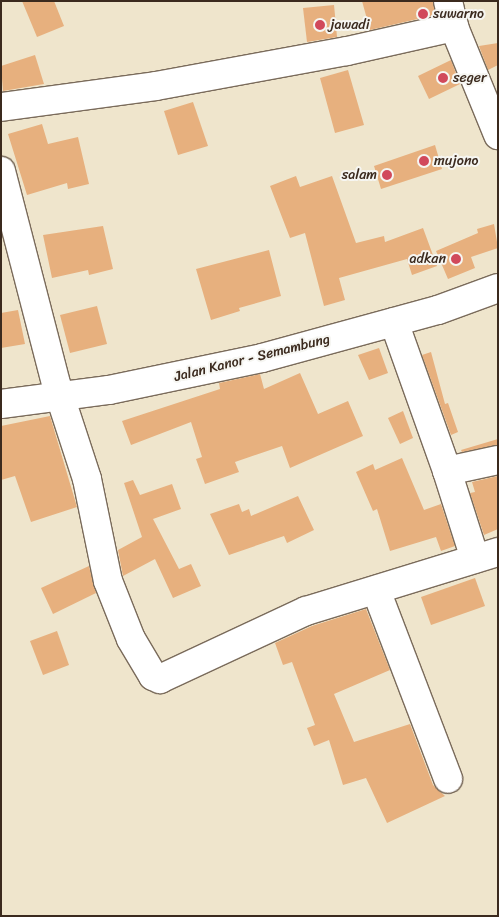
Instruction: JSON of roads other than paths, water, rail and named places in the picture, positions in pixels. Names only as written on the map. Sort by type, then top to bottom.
[{"type":"street","points":[[1,108],[156,86],[347,51],[451,14],[498,135]]},
{"type":"street","points":[[1,171],[58,391],[87,479],[108,581],[138,653],[157,679],[244,641],[290,617],[486,556],[447,471],[394,322]]},
{"type":"street","name":"Jalan Kanor - Semambung","points":[[1,404],[58,391],[262,358],[394,322],[498,288]]},
{"type":"street","points":[[447,471],[498,460]]},
{"type":"street","points":[[376,590],[448,779]]},
{"type":"place","name":"suwarno","points":[[423,14]]},
{"type":"place","name":"jawadi","points":[[320,25]]},
{"type":"place","name":"seger","points":[[443,78]]},
{"type":"place","name":"mujono","points":[[424,161]]},
{"type":"place","name":"salam","points":[[387,175]]},
{"type":"place","name":"adkan","points":[[456,259]]}]
